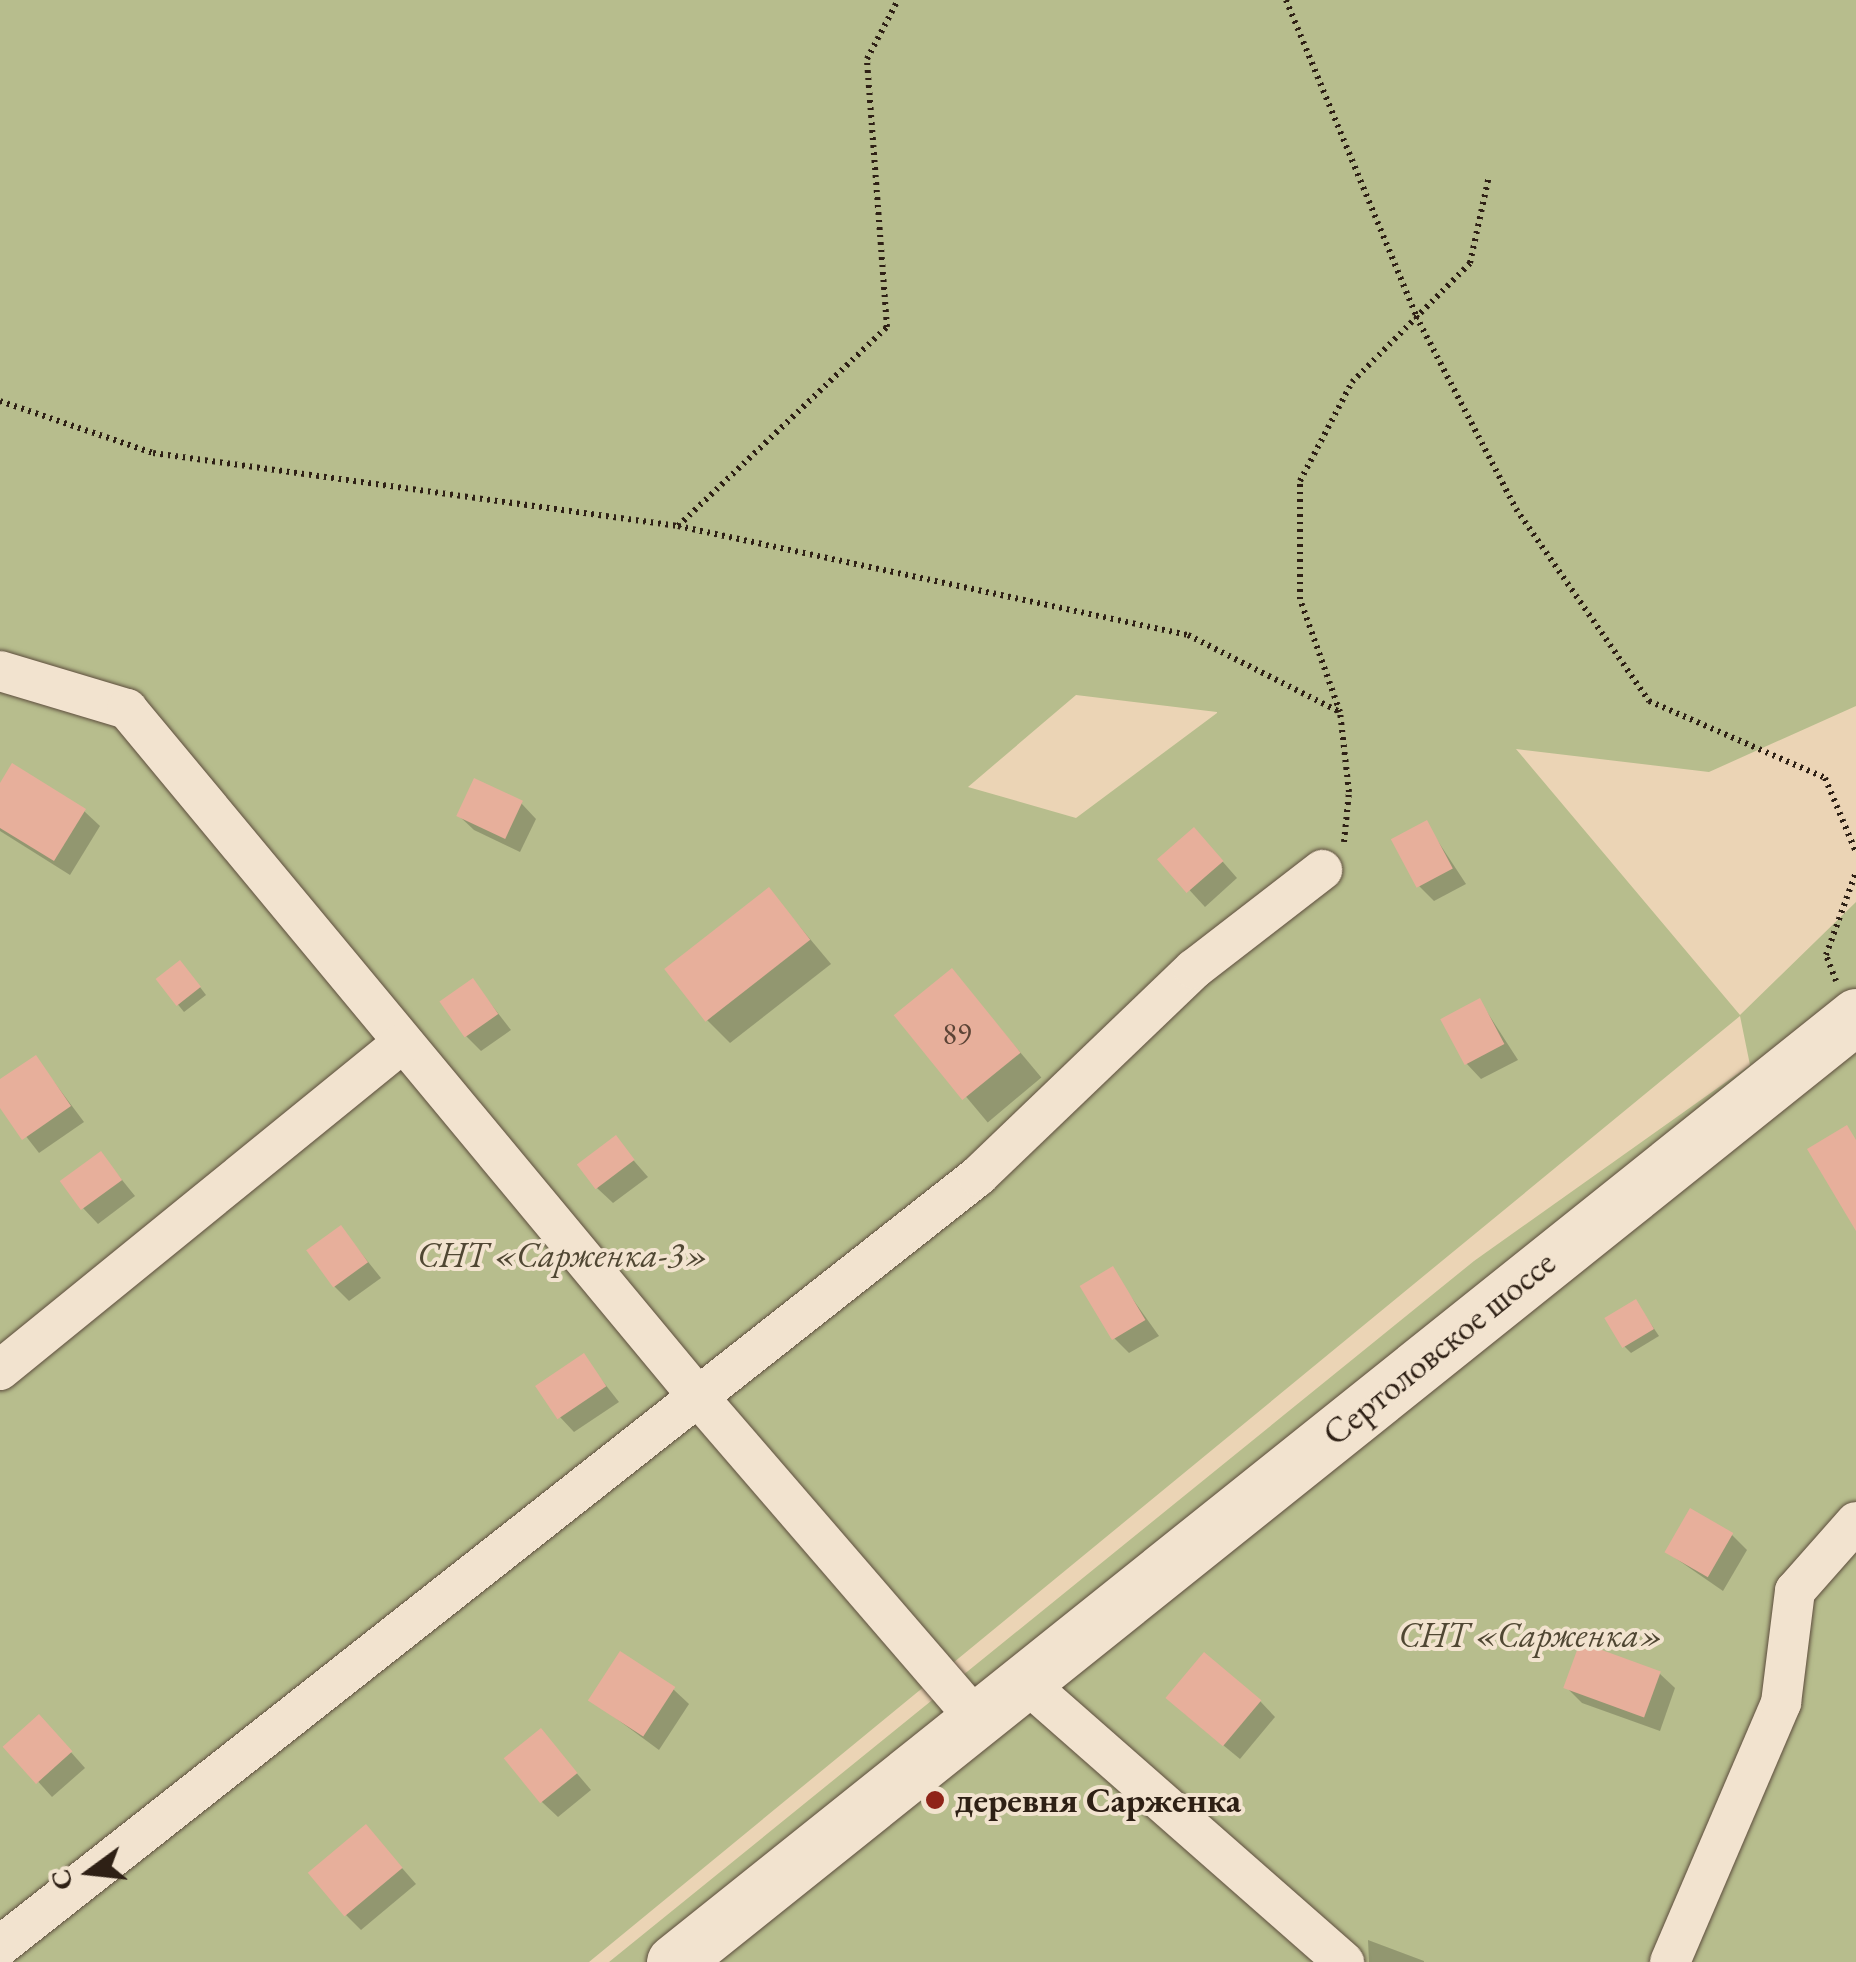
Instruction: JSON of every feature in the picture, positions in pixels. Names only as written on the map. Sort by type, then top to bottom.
[{"type":"main road","name":"Сертоловское шоссе","points":[[674,1962],[1854,1018]]},
{"type":"street","points":[[0,671],[126,710],[700,1399],[976,1719]]},
{"type":"street","points":[[0,1946],[700,1399],[978,1176],[1194,969],[1322,870]]},
{"type":"street","points":[[4,1358],[401,1044]]},
{"type":"street","points":[[1670,1962],[1781,1703],[1795,1591],[1856,1522]]},
{"type":"street","points":[[1024,1681],[1344,1962]]},
{"type":"path","points":[[678,526],[887,328],[867,59],[898,0]]},
{"type":"path","points":[[1286,0],[1416,316],[1516,510],[1649,701],[1824,778],[1856,852]]},
{"type":"path","points":[[1322,870],[1345,840],[1350,792],[1340,712],[1300,598],[1300,481],[1352,382],[1470,262],[1489,176]]},
{"type":"path","points":[[0,401],[153,453],[678,526],[1188,635],[1340,712]]},
{"type":"path","points":[[1854,1018],[1826,955],[1856,872]]},
{"type":"green space","points":[[0,0],[1856,0],[1856,706],[1709,772],[1516,749],[1740,1015],[1856,902],[1856,1962],[609,1962],[1474,1261],[1750,1065],[1740,1016],[589,1962],[0,1962]],"holes":[[[1076,695],[1217,712],[1076,818],[968,787]]]},
{"type":"building","points":[[12,763],[86,809],[54,861],[0,828],[0,783]]},
{"type":"building","points":[[474,778],[523,801],[505,839],[456,816]]},
{"type":"building","points":[[1427,820],[1453,869],[1417,888],[1391,839]]},
{"type":"building","points":[[1194,827],[1224,861],[1187,893],[1157,859]]},
{"type":"building","points":[[769,887],[810,940],[705,1022],[664,969]]},
{"type":"building","points":[[180,960],[201,987],[177,1006],[156,979]]},
{"type":"building","points":[[952,968],[1021,1053],[962,1100],[894,1015]]},
{"type":"building","points":[[473,978],[498,1014],[465,1038],[439,1002]]},
{"type":"building","points":[[1480,998],[1504,1044],[1465,1065],[1440,1019]]},
{"type":"building","points":[[36,1055],[71,1106],[22,1140],[0,1108],[0,1079]]},
{"type":"building","points":[[1847,1125],[1856,1140],[1856,1231],[1807,1149]]},
{"type":"building","points":[[616,1135],[635,1160],[596,1189],[577,1164]]},
{"type":"building","points":[[101,1151],[122,1180],[81,1210],[60,1181]]},
{"type":"building","points":[[341,1225],[368,1262],[333,1287],[306,1250]]},
{"type":"building","points":[[1113,1266],[1145,1320],[1112,1340],[1080,1286]]},
{"type":"building","points":[[1636,1299],[1654,1329],[1622,1348],[1604,1318]]},
{"type":"building","points":[[584,1353],[606,1386],[557,1419],[535,1386]]},
{"type":"building","points":[[1690,1508],[1733,1533],[1708,1577],[1664,1552]]},
{"type":"building","points":[[1580,1642],[1661,1671],[1644,1717],[1563,1688]]},
{"type":"building","points":[[620,1651],[675,1687],[643,1736],[588,1700]]},
{"type":"building","points":[[1204,1652],[1261,1700],[1223,1746],[1165,1698]]},
{"type":"building","points":[[39,1714],[72,1751],[36,1784],[3,1747]]},
{"type":"building","points":[[541,1728],[578,1773],[540,1803],[504,1758]]},
{"type":"building","points":[[366,1824],[403,1868],[344,1917],[308,1873]]},
{"type":"place","name":"деревня Сарженка","points":[[935,1800]]},
{"type":"park label","name":"СНТ «Сарженка-3»","points":[[563,1255]]},
{"type":"park label","name":"СНТ «Сарженка»","points":[[1531,1635]]}]
